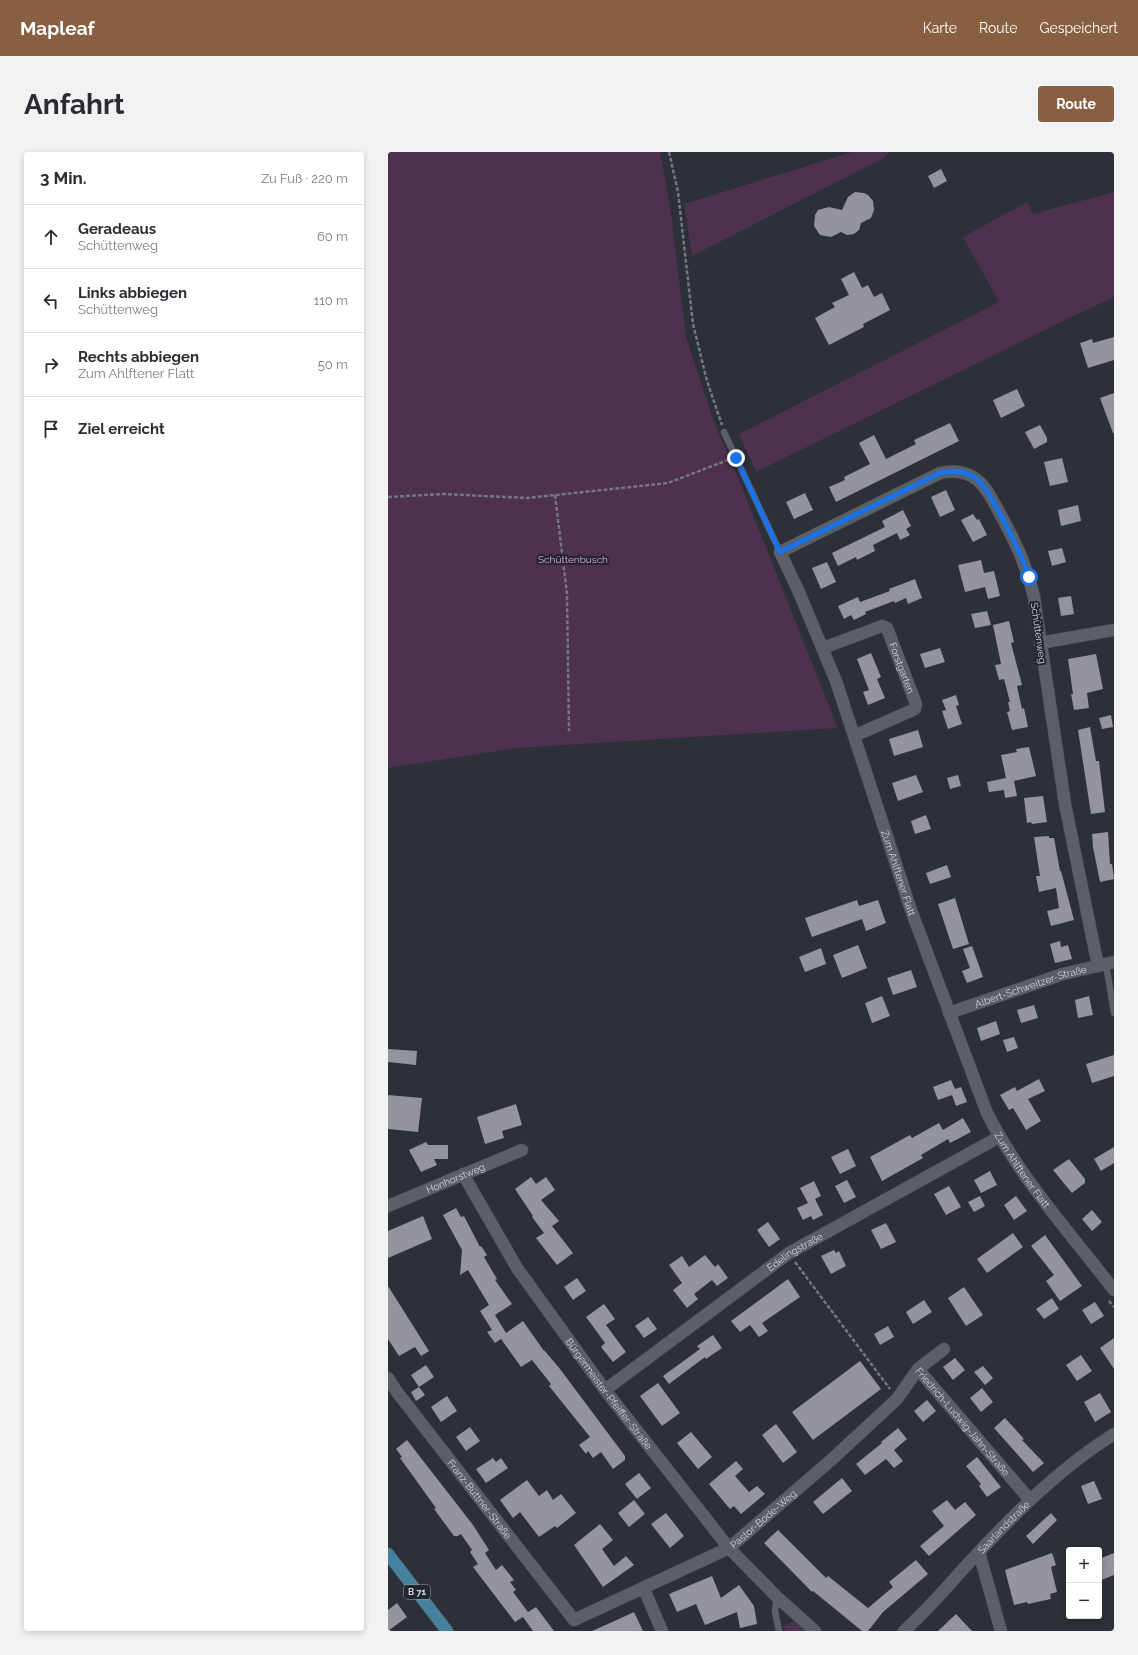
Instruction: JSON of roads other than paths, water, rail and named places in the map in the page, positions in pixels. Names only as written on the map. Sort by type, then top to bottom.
[{"type":"main road","name":"B 71","points":[[388,1554],[447,1631]]},
{"type":"street","name":"Schüttenweg","points":[[780,552],[933,476],[948,471],[963,473],[977,480],[987,491],[1019,549],[1029,577],[1034,597],[1065,804],[1106,964]]},
{"type":"street","name":"Zum Ahlftener Flatt","points":[[780,552],[823,648],[836,681],[911,910],[987,1113],[999,1137],[1020,1168],[1114,1290]]},
{"type":"street","name":"Forstgarten","points":[[823,648],[882,626],[887,628],[916,704],[915,709],[854,736]]},
{"type":"street","points":[[1040,643],[1114,630]]},
{"type":"street","name":"Albert-Schweitzer-Straße","points":[[949,1013],[1063,974],[1106,964]]},
{"type":"street","name":"Edelingstraße","points":[[605,1390],[789,1254],[999,1137]]},
{"type":"street","name":"Honhorstweg","points":[[388,1206],[522,1150]]},
{"type":"street","name":"Bürgermeister-Pfeiffer-Straße","points":[[463,1174],[517,1268],[605,1390],[729,1548],[777,1597],[815,1631]]},
{"type":"street","name":"Friedrich-Ludwig-Jahn-Straße","points":[[944,1349],[918,1369],[1030,1500]]},
{"type":"street","name":"Pastor-Bode-Weg","points":[[574,1620],[644,1589],[729,1548],[830,1461],[898,1399],[918,1369]]},
{"type":"street","name":"Franz-Büttner-Straße","points":[[388,1378],[397,1392],[574,1620]]},
{"type":"street","name":"Saarlandstraße","points":[[904,1631],[1030,1500],[1066,1469],[1114,1434]]},
{"type":"street","points":[[979,1552],[1001,1631]]},
{"type":"street","points":[[644,1589],[662,1631]]},
{"type":"lane","name":"Zum Ahlftener Flatt","points":[[724,432],[780,552]]},
{"type":"lane","points":[[1106,964],[1114,1014]]},
{"type":"lane","points":[[777,1597],[775,1611],[779,1631]]},
{"type":"park label","name":"Schüttenbusch","points":[[573,559]]}]
